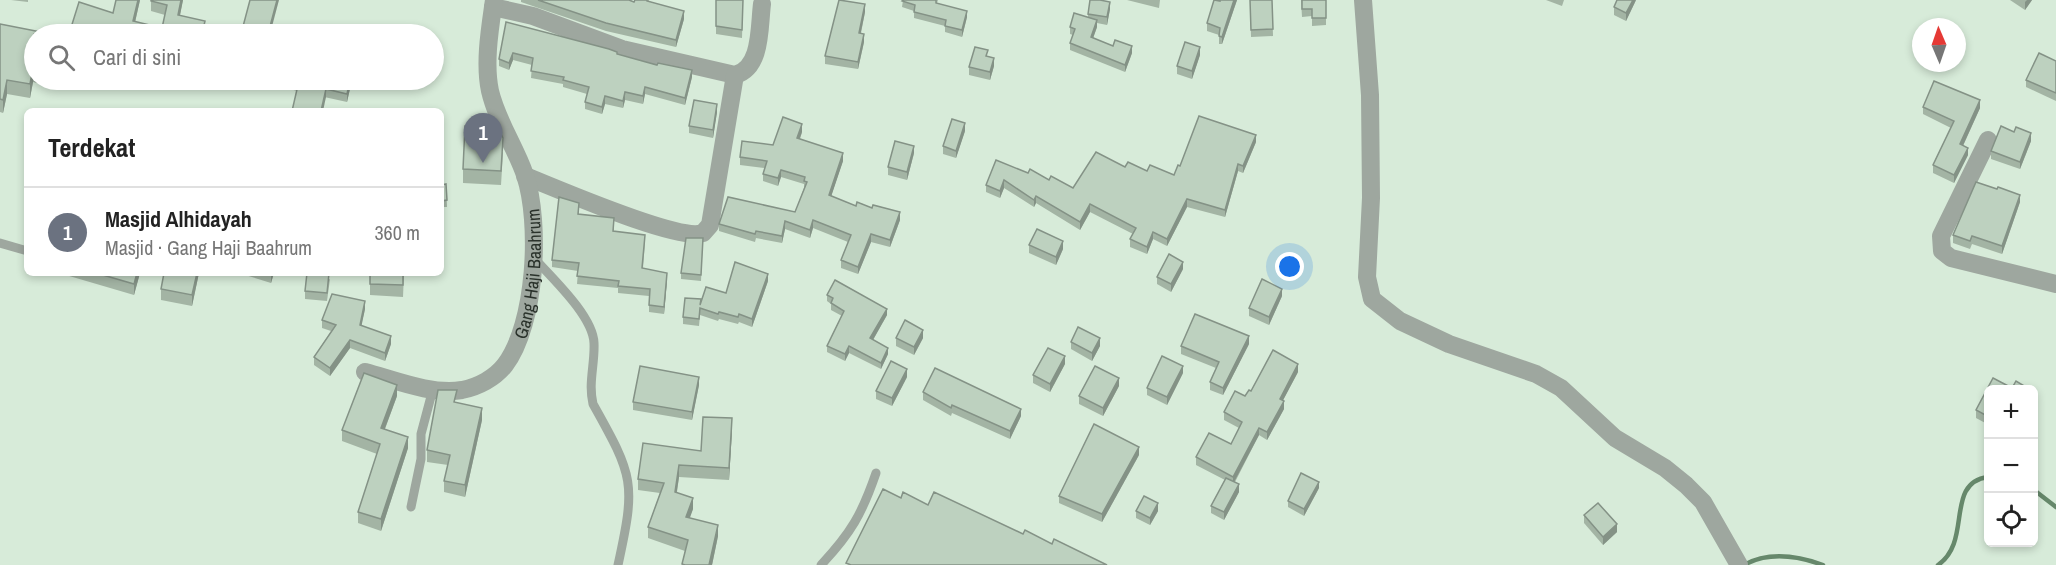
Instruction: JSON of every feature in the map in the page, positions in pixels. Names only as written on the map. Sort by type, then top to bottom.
[{"type":"street","points":[[1363,0],[1370,105],[1371,198],[1367,277],[1372,299],[1400,321],[1449,344],[1536,374],[1561,388],[1615,438],[1665,468],[1686,485],[1702,502],[1736,561]]},
{"type":"street","points":[[494,4],[622,49],[735,75],[748,69],[754,58],[762,4]]},
{"type":"street","name":"Gang Haji Baahrum","points":[[364,372],[433,389],[465,389],[492,378],[505,366],[519,334],[535,259],[532,209],[525,176],[501,123],[490,90],[494,4]]},
{"type":"street","points":[[525,176],[596,204],[684,234],[704,233],[710,225],[735,75]]},
{"type":"street","points":[[1988,140],[1941,236],[1942,251],[1951,258],[2056,284]]},
{"type":"lane","points":[[0,243],[24,250]]},
{"type":"lane","points":[[535,259],[567,294],[592,333],[594,344],[591,394],[593,404],[625,462],[630,486],[628,518],[618,565]]},
{"type":"lane","points":[[411,507],[422,459],[421,434],[433,389]]},
{"type":"lane","points":[[821,565],[846,539],[864,508],[876,473]]},
{"type":"building","points":[[116,0],[138,0],[133,21],[145,24],[72,24],[79,2],[113,13]]},
{"type":"building","points":[[151,0],[181,0],[178,15],[205,21],[204,24],[163,24],[167,5]]},
{"type":"building","points":[[250,0],[277,0],[271,24],[244,24]]},
{"type":"building","points":[[538,0],[629,0],[634,2],[635,0],[647,0],[684,11],[676,40],[606,23]]},
{"type":"building","points":[[716,0],[743,0],[742,30],[716,26]]},
{"type":"building","points":[[839,0],[865,4],[859,33],[864,34],[858,62],[825,56]]},
{"type":"building","points":[[903,0],[936,0],[936,3],[967,11],[962,30],[945,26],[946,20],[914,12],[915,5]]},
{"type":"building","points":[[1090,0],[1110,2],[1107,17],[1088,14]]},
{"type":"building","points":[[1214,0],[1234,0],[1222,37],[1219,36],[1220,28],[1207,23]]},
{"type":"building","points":[[1250,0],[1272,0],[1273,29],[1251,30]]},
{"type":"building","points":[[1302,0],[1326,0],[1326,18],[1312,18],[1312,9],[1302,9]]},
{"type":"building","points":[[1617,0],[1633,0],[1626,13],[1614,7]]},
{"type":"building","points":[[1074,13],[1097,20],[1091,37],[1113,46],[1115,40],[1132,46],[1125,65],[1070,43],[1075,29],[1070,27]]},
{"type":"building","points":[[506,22],[609,49],[617,54],[657,65],[658,63],[692,70],[685,98],[645,87],[643,96],[625,92],[623,101],[605,96],[602,107],[585,102],[589,87],[563,80],[564,77],[531,71],[533,58],[513,53],[509,63],[499,59]]},
{"type":"building","points":[[0,24],[24,29],[24,83],[7,80],[3,100],[0,99]]},
{"type":"building","points":[[1185,42],[1200,47],[1192,71],[1177,66]]},
{"type":"building","points":[[975,47],[988,50],[986,56],[994,58],[990,72],[969,67]]},
{"type":"building","points":[[2039,53],[2056,61],[2056,93],[2026,80]]},
{"type":"building","points":[[1934,81],[1980,100],[1960,144],[1968,148],[1954,175],[1933,165],[1954,121],[1923,107]]},
{"type":"building","points":[[297,90],[326,90],[322,108],[293,108]]},
{"type":"building","points":[[330,90],[348,90],[347,94]]},
{"type":"building","points":[[694,100],[717,104],[713,130],[689,126]]},
{"type":"building","points":[[1199,116],[1256,135],[1243,166],[1238,164],[1225,210],[1187,199],[1167,239],[1153,232],[1147,247],[1130,239],[1136,228],[1090,204],[1080,222],[1036,196],[1034,200],[1004,180],[1000,191],[986,185],[996,160],[1028,173],[1030,169],[1049,180],[1051,176],[1073,188],[1096,152],[1125,167],[1128,162],[1147,171],[1150,165],[1174,175],[1178,165],[1180,166]]},
{"type":"building","points":[[783,117],[802,124],[797,138],[843,153],[829,195],[856,206],[857,202],[872,208],[873,205],[900,212],[890,240],[871,234],[858,267],[841,260],[851,235],[813,220],[810,230],[785,221],[782,236],[756,231],[755,234],[719,224],[728,197],[795,212],[807,182],[804,181],[805,177],[781,170],[778,178],[763,174],[767,161],[740,157],[742,141],[773,145]]},
{"type":"building","points":[[952,119],[965,123],[956,151],[943,146]]},
{"type":"building","points":[[465,126],[498,128],[503,138],[501,171],[463,169]]},
{"type":"building","points":[[2001,126],[2014,132],[2016,127],[2031,133],[2020,162],[1991,151]]},
{"type":"building","points":[[895,141],[914,146],[907,172],[888,167]]},
{"type":"building","points":[[1976,182],[2020,195],[2002,246],[1972,236],[1970,241],[1953,235]]},
{"type":"building","points":[[444,184],[446,184],[447,200],[444,200]]},
{"type":"building","points":[[559,197],[579,203],[578,214],[614,218],[613,231],[645,235],[642,268],[667,273],[664,307],[649,305],[650,289],[618,286],[619,281],[577,276],[579,263],[552,260]]},
{"type":"building","points":[[1037,229],[1063,241],[1056,257],[1029,245]]},
{"type":"building","points":[[686,238],[703,238],[701,275],[681,273]]},
{"type":"building","points":[[1169,254],[1183,262],[1171,284],[1157,277]]},
{"type":"building","points":[[735,262],[768,274],[752,319],[739,314],[738,317],[719,312],[718,314],[700,308],[699,319],[683,317],[685,298],[701,299],[700,305],[706,287],[726,293]]},
{"type":"building","points":[[106,276],[136,276],[134,284]]},
{"type":"building","points":[[163,276],[196,276],[192,295],[161,289]]},
{"type":"building","points":[[307,276],[329,276],[327,293],[305,291]]},
{"type":"building","points":[[370,276],[403,276],[403,285],[370,284]]},
{"type":"building","points":[[1262,279],[1282,289],[1269,317],[1249,308]]},
{"type":"building","points":[[835,280],[887,309],[870,338],[888,348],[881,363],[849,346],[845,354],[827,346],[844,311],[831,303],[833,298],[827,295]]},
{"type":"building","points":[[332,294],[365,301],[360,325],[391,336],[385,353],[350,340],[330,368],[314,357],[336,325],[322,320]]},
{"type":"building","points":[[1195,314],[1249,336],[1223,388],[1210,382],[1219,362],[1181,346]]},
{"type":"building","points":[[905,320],[923,330],[914,347],[896,338]]},
{"type":"building","points":[[1078,327],[1100,338],[1092,353],[1071,342]]},
{"type":"building","points":[[1048,348],[1065,356],[1050,384],[1033,375]]},
{"type":"building","points":[[1273,350],[1298,364],[1280,399],[1284,401],[1267,432],[1259,428],[1233,477],[1196,457],[1209,433],[1231,444],[1242,422],[1224,412],[1235,391],[1245,396],[1249,390],[1251,391]]},
{"type":"building","points":[[1162,356],[1183,366],[1167,397],[1147,388]]},
{"type":"building","points":[[891,361],[907,369],[892,398],[876,391]]},
{"type":"building","points":[[640,366],[699,377],[692,412],[633,402]]},
{"type":"building","points":[[1095,366],[1119,378],[1103,408],[1079,396]]},
{"type":"building","points":[[935,368],[1021,409],[1010,431],[952,405],[951,408],[923,392]]},
{"type":"building","points":[[364,373],[397,385],[381,428],[408,437],[381,519],[358,512],[380,444],[342,430]]},
{"type":"building","points":[[1993,378],[2006,385],[1989,385]]},
{"type":"building","points":[[438,390],[457,390],[454,402],[482,408],[465,485],[444,481],[450,455],[427,450]]},
{"type":"building","points":[[1984,395],[1984,414],[1976,410]]},
{"type":"building","points":[[703,417],[732,418],[729,468],[679,465],[675,492],[693,498],[686,517],[718,525],[709,565],[685,565],[682,564],[688,540],[648,527],[664,483],[638,479],[643,443],[701,451]]},
{"type":"building","points":[[1094,424],[1139,447],[1102,514],[1059,496]]},
{"type":"building","points":[[1301,473],[1319,482],[1304,509],[1288,501]]},
{"type":"building","points":[[1226,478],[1239,484],[1224,512],[1211,506]]},
{"type":"building","points":[[883,489],[901,498],[903,492],[928,505],[934,492],[1023,534],[1025,530],[1052,544],[1054,539],[1107,565],[851,565],[846,563]]},
{"type":"building","points":[[1144,496],[1158,503],[1150,518],[1136,511]]},
{"type":"building","points":[[1598,503],[1617,524],[1603,537],[1584,515]]},
{"type":"waterway","points":[[1938,565],[1948,555],[1954,542],[1962,501],[1967,490],[1975,482],[1984,479]]},
{"type":"waterway","points":[[2038,493],[2056,507]]},
{"type":"waterway","points":[[1744,565],[1773,556],[1794,557],[1823,565]]},
{"type":"place","name":"Masjid Alhidayah","points":[[483,163]]}]
